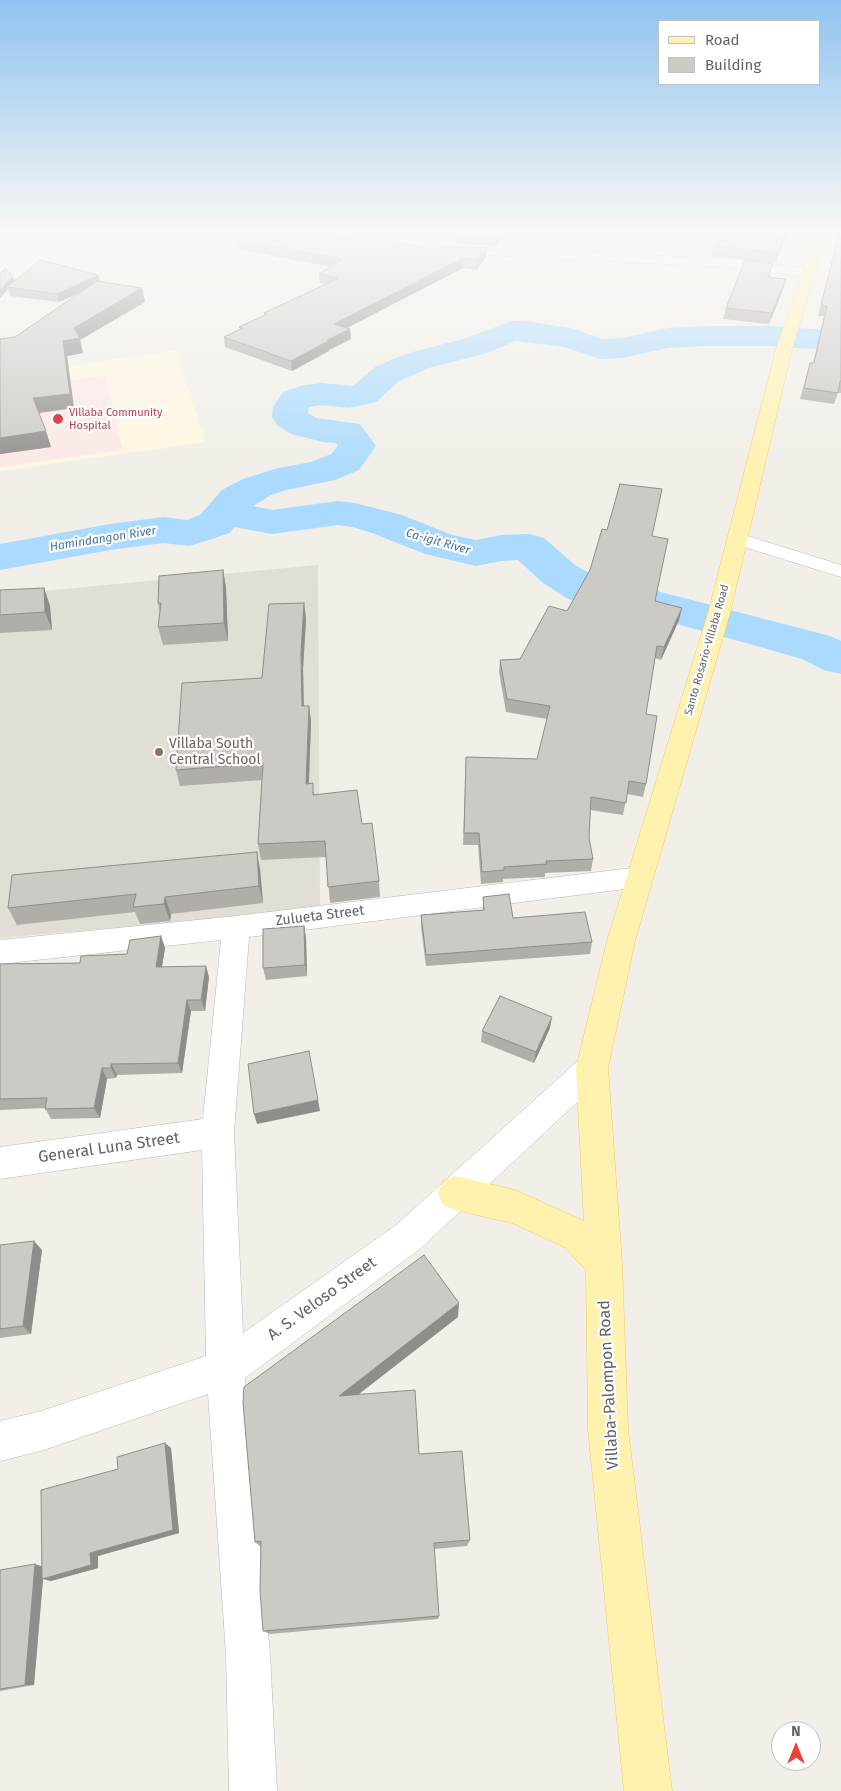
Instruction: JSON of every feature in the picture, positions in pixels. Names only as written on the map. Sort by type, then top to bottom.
[{"type":"main road","name":"Santo Rosario-Villaba Road","points":[[592,1068],[621,941],[716,620],[784,349],[795,315]]},
{"type":"main road","name":"Villaba-Palompon Road","points":[[592,1068],[604,1263],[608,1429],[648,1791]]},
{"type":"main road","points":[[454,1193],[515,1207],[576,1235],[604,1263]]},
{"type":"street","points":[[738,538],[841,572]]},
{"type":"street","name":"Zulueta Street","points":[[0,952],[640,878]]},
{"type":"street","points":[[236,926],[218,1132],[225,1368],[248,1654],[253,1791]]},
{"type":"street","name":"A. S. Veloso Street","points":[[0,1441],[40,1431],[225,1368],[408,1237],[592,1068]]},
{"type":"street","name":"General Luna Street","points":[[0,1162],[218,1132]]},
{"type":"shaded area","points":[[176,350],[205,442],[0,471],[0,376]]},
{"type":"shaded area","name":"Villaba Community Hospital","points":[[105,376],[123,450],[0,467],[0,389]]},
{"type":"shaded area","name":"Villaba South Central School","points":[[318,565],[320,910],[0,938],[0,595]]},
{"type":"building","points":[[48,315],[97,315],[74,328],[80,338],[63,341],[70,394],[33,398],[46,431],[0,438],[0,339],[15,337]]},
{"type":"building","points":[[266,315],[352,315],[334,324],[350,329],[291,361],[224,337],[243,328],[239,327]]},
{"type":"building","points":[[825,315],[841,315],[841,381],[838,393],[804,388],[810,363],[814,363]]},
{"type":"building","points":[[620,484],[662,489],[652,536],[668,539],[655,601],[682,608],[664,647],[657,646],[646,714],[657,716],[646,784],[629,781],[626,803],[591,797],[589,838],[593,859],[546,861],[547,864],[504,867],[504,870],[482,872],[479,833],[464,833],[466,757],[537,759],[550,706],[507,699],[500,660],[520,659],[549,606],[567,611],[590,570],[602,529],[607,530]]},
{"type":"building","points":[[223,570],[224,623],[158,627],[161,603],[158,603],[159,576]]},
{"type":"building","points":[[44,588],[45,612],[0,615],[0,590]]},
{"type":"building","points":[[304,603],[301,653],[302,706],[309,706],[306,784],[313,783],[313,795],[357,790],[362,824],[372,823],[379,881],[328,887],[325,841],[258,844],[263,763],[176,770],[182,683],[262,678],[269,604]]},
{"type":"building","points":[[257,852],[259,886],[165,897],[164,904],[133,907],[136,894],[8,908],[12,875]]},
{"type":"building","points":[[509,894],[513,918],[585,912],[592,942],[426,955],[421,915],[484,910],[483,897]]},
{"type":"building","points":[[304,926],[305,965],[263,968],[263,929]]},
{"type":"building","points":[[161,936],[156,967],[206,966],[201,1000],[187,1000],[178,1063],[111,1064],[111,1068],[102,1068],[94,1108],[45,1109],[47,1098],[0,1099],[0,964],[80,963],[81,956],[127,954],[130,940]]},
{"type":"building","points":[[500,996],[552,1017],[536,1052],[482,1031]]},
{"type":"building","points":[[309,1051],[318,1100],[254,1114],[248,1064]]},
{"type":"building","points":[[34,1241],[23,1326],[0,1329],[0,1245]]},
{"type":"building","points":[[424,1255],[459,1303],[339,1396],[415,1390],[419,1454],[462,1451],[470,1540],[434,1543],[439,1616],[263,1631],[260,1591],[261,1541],[255,1542],[243,1403],[244,1387]]},
{"type":"building","points":[[165,1443],[173,1530],[90,1553],[91,1565],[42,1579],[41,1490],[118,1469],[117,1457]]},
{"type":"building","points":[[35,1564],[25,1685],[0,1689],[0,1570]]},
{"type":"waterway","name":"Hamindangon River","points":[[226,510],[236,499],[257,487],[278,480],[321,472],[345,462],[357,446],[347,432],[323,431],[304,426],[290,417],[291,407],[296,400],[304,396],[322,394],[349,397],[364,395],[387,374],[417,361],[475,346],[512,331],[525,331],[571,338],[600,349],[622,348],[668,338],[708,336],[770,336],[841,341]]},
{"type":"waterway","name":"Hamindangon River","points":[[0,557],[110,537],[163,530],[190,533],[215,524],[226,510]]},
{"type":"waterway","name":"Ca-igit River","points":[[226,510],[244,517],[272,522],[338,513],[355,515],[387,524],[440,545],[476,553],[501,548],[529,547],[559,574],[584,589],[641,601],[756,631],[797,644],[813,646],[841,659]]},
{"type":"place","name":"Villaba Community Hospital","points":[[58,419]]},
{"type":"place","name":"Villaba South Central School","points":[[159,752]]}]
